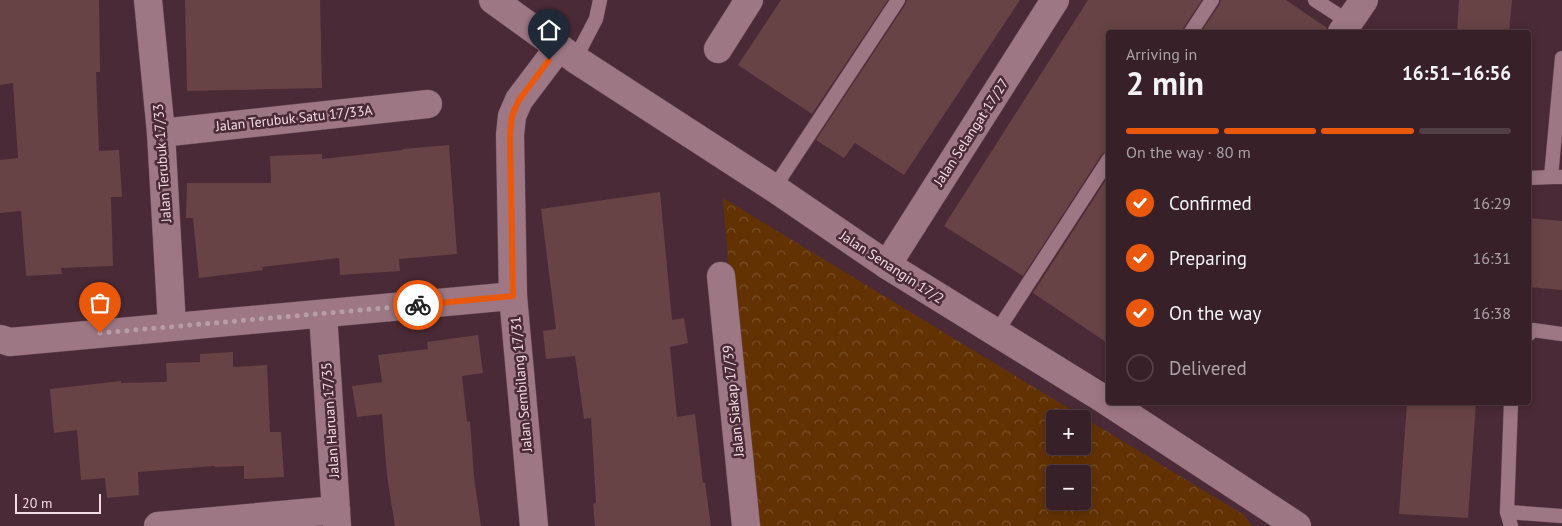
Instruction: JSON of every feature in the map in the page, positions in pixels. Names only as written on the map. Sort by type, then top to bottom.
[{"type":"street","name":"Jalan Terubuk 17/33","points":[[148,0],[161,133],[172,326]]},
{"type":"street","name":"Jalan Senangin 17/2","points":[[493,0],[567,53],[887,264],[996,333],[1105,392]]},
{"type":"street","points":[[718,49],[749,0]]},
{"type":"street","name":"Jalan Selangat 17/27","points":[[887,264],[1055,0]]},
{"type":"street","name":"Jalan Sembilang 17/31","points":[[534,526],[513,296],[510,135],[512,116],[519,100],[567,53]]},
{"type":"street","name":"Jalan Terubuk Satu 17/33A","points":[[161,133],[428,104]]},
{"type":"street","name":"Jalan Siakap 17/39","points":[[721,276],[746,526]]},
{"type":"street","points":[[0,339],[10,342],[513,296]]},
{"type":"street","name":"Jalan Haruan 17/35","points":[[323,314],[337,518]]},
{"type":"street","name":"Jalan Senangin 17/2","points":[[1124,405],[1297,526]]},
{"type":"street","points":[[158,526],[337,518]]},
{"type":"lane","points":[[567,53],[596,19],[600,0]]},
{"type":"lane","points":[[774,188],[898,0]]},
{"type":"lane","points":[[1192,30],[1212,0]]},
{"type":"lane","points":[[1315,0],[1352,18]]},
{"type":"lane","points":[[1531,178],[1556,177],[1562,58]]},
{"type":"lane","points":[[996,333],[1106,164]]},
{"type":"lane","points":[[1531,332],[1533,330],[1562,334]]},
{"type":"lane","points":[[1511,405],[1507,512],[1511,526]]},
{"type":"lane","points":[[1507,512],[1562,516]]},
{"type":"green space","points":[[723,198],[1071,410],[1046,410],[1046,455],[1091,455],[1091,422],[1244,515],[1252,526],[751,526]]},
{"type":"building","points":[[0,0],[99,0],[100,72],[96,72],[99,151],[119,150],[122,197],[111,197],[113,266],[61,268],[62,274],[26,276],[21,211],[0,213],[0,160],[18,158],[13,83],[0,85]]},
{"type":"building","points":[[185,0],[320,0],[322,88],[187,91]]},
{"type":"building","points":[[781,0],[888,0],[812,114],[738,65]]},
{"type":"building","points":[[907,0],[1020,0],[904,175],[855,143],[844,158],[816,140]]},
{"type":"building","points":[[1088,0],[1202,0],[1183,30],[1106,30],[1106,152],[1102,154],[1023,276],[944,226]]},
{"type":"building","points":[[1221,0],[1286,0],[1327,28],[1327,30],[1202,30]]},
{"type":"building","points":[[1459,0],[1512,0],[1509,30],[1457,30]]},
{"type":"building","points":[[449,145],[457,254],[399,259],[400,271],[340,275],[339,258],[262,267],[263,270],[199,278],[193,218],[186,218],[187,183],[271,183],[270,156],[322,154],[322,159]]},
{"type":"building","points":[[1106,180],[1106,342],[1033,293]]},
{"type":"building","points":[[660,192],[672,320],[684,318],[688,343],[670,347],[677,417],[695,414],[703,483],[705,483],[711,526],[595,526],[593,504],[596,503],[591,418],[584,419],[575,356],[546,359],[543,331],[556,329],[541,209]]},
{"type":"building","points":[[1531,218],[1562,221],[1562,290],[1531,287]]},
{"type":"building","points":[[478,335],[483,373],[462,376],[467,422],[470,421],[474,477],[481,526],[395,526],[387,476],[382,414],[357,417],[352,386],[382,382],[378,355],[428,349],[427,342]]},
{"type":"building","points":[[233,352],[233,367],[267,365],[270,432],[281,432],[284,477],[244,479],[244,466],[215,466],[138,472],[139,495],[107,498],[105,478],[81,480],[77,430],[54,433],[50,389],[121,381],[121,383],[167,382],[166,363],[200,362],[200,354]]},
{"type":"building","points":[[1407,405],[1476,405],[1468,518],[1399,514]]},
{"type":"way so far","points":[[100,333],[418,305]]},
{"type":"route","points":[[418,305],[513,296],[510,135],[512,116],[519,100],[549,60]]}]
